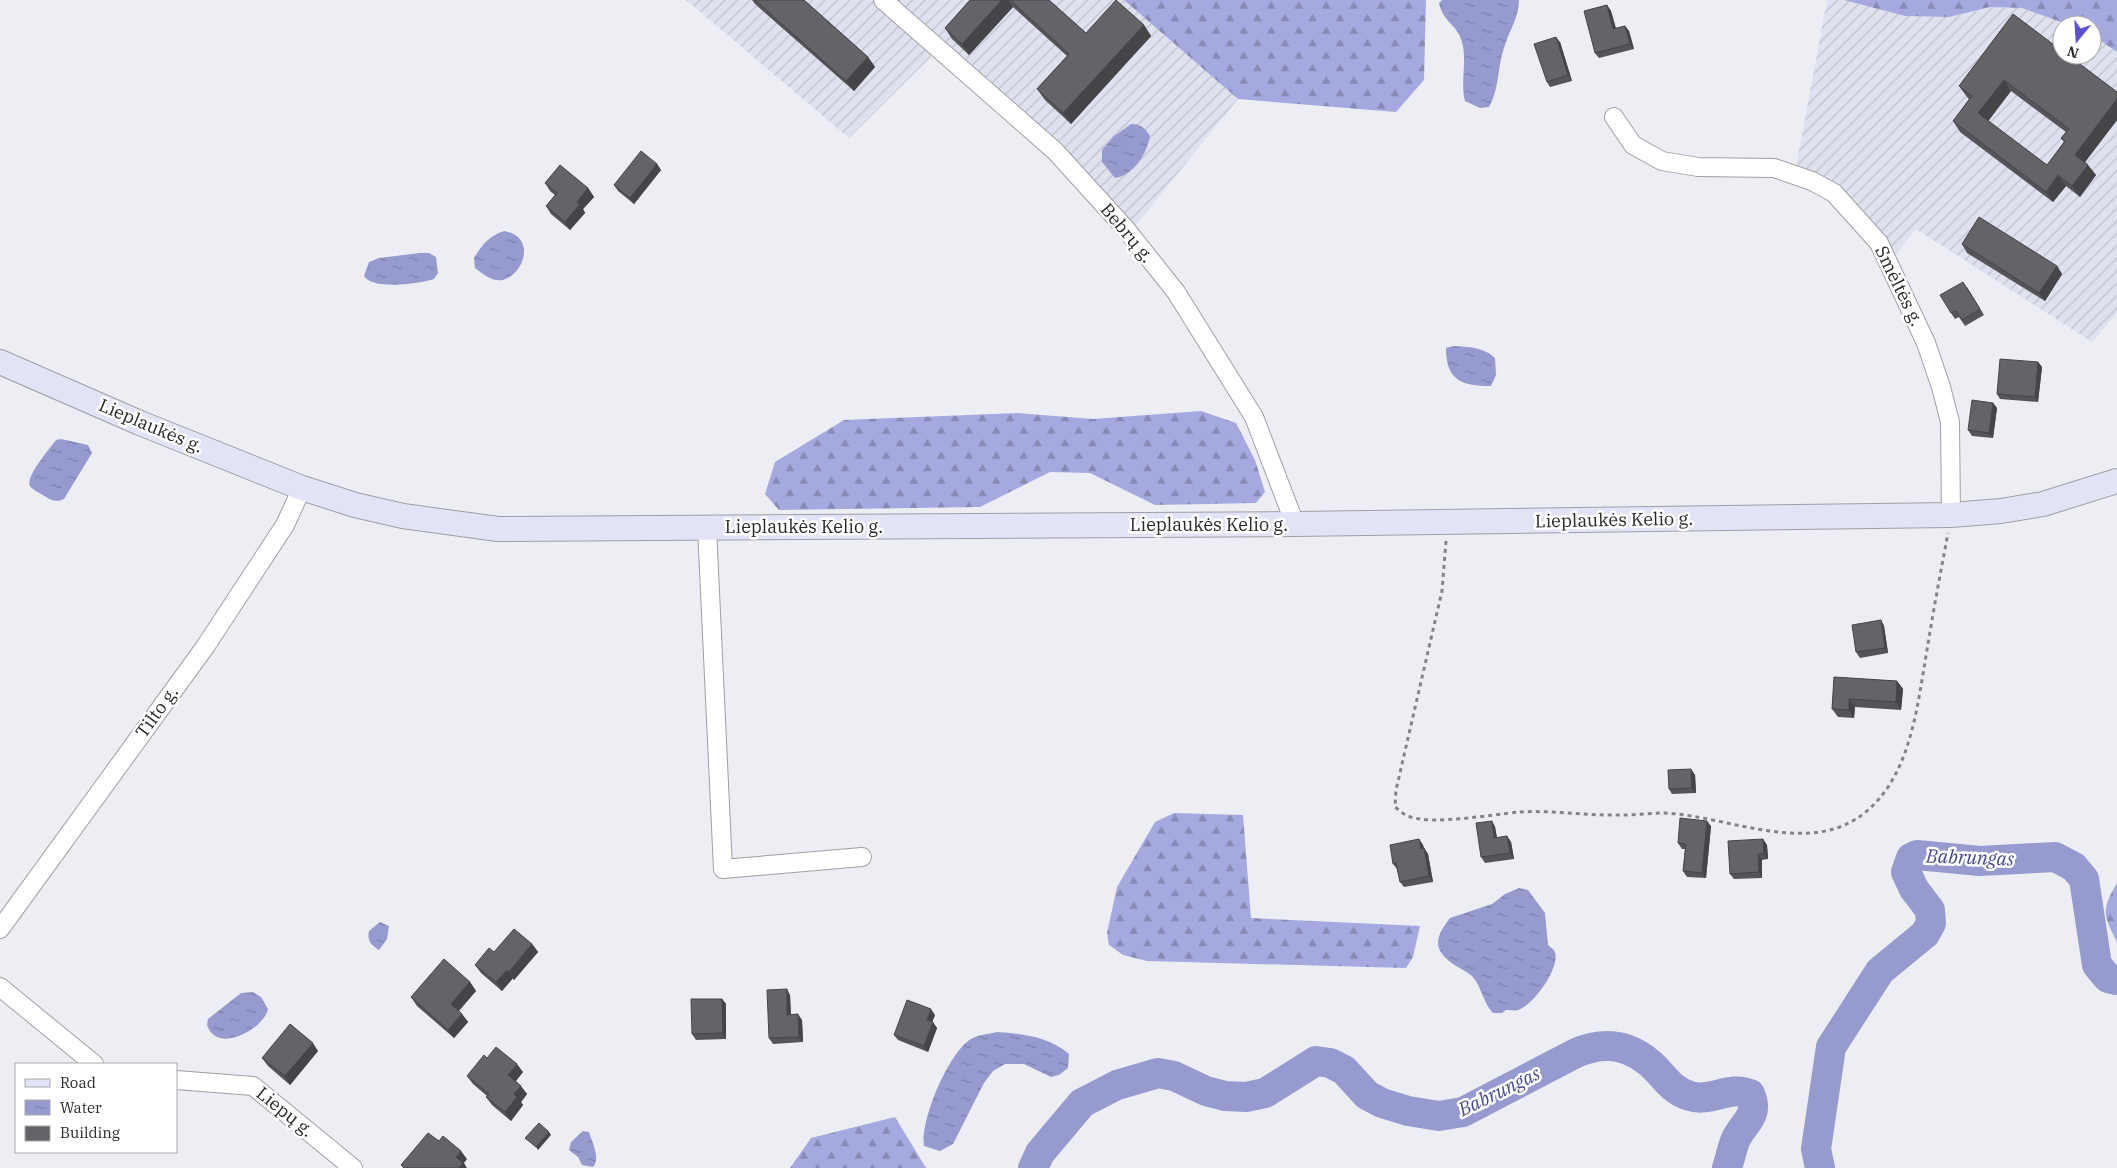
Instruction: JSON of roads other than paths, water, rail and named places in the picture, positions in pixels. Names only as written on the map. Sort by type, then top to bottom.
[{"type":"main road","name":"Lieplaukės g.","points":[[0,362],[140,423],[302,488]]},
{"type":"main road","name":"Lieplaukės Kelio g.","points":[[302,488],[355,505],[403,516],[498,529],[1295,524],[1951,515],[2001,511],[2043,504],[2117,481]]},
{"type":"street","name":"Bebrų g.","points":[[883,0],[1055,151],[1148,256],[1176,292],[1254,417],[1295,524]]},
{"type":"street","name":"Smėltės g.","points":[[1614,117],[1633,145],[1662,161],[1698,167],[1774,168],[1812,182],[1834,193],[1879,243],[1926,343],[1941,387],[1950,422],[1951,515]]},
{"type":"street","name":"Tilto g.","points":[[0,929],[204,647],[285,525],[302,488]]},
{"type":"street","points":[[707,528],[723,869],[862,857]]},
{"type":"street","points":[[0,987],[93,1063]]},
{"type":"street","name":"Liepų g.","points":[[178,1080],[253,1086],[353,1168]]},
{"type":"water","points":[[1442,0],[1519,0],[1516,17],[1502,53],[1495,92],[1489,107],[1480,108],[1465,101],[1463,46],[1459,34],[1443,15],[1439,3]]},
{"type":"water","points":[[1131,124],[1144,129],[1150,136],[1148,143],[1143,156],[1134,168],[1128,173],[1115,178],[1102,162],[1102,150],[1113,137]]},
{"type":"water","points":[[504,231],[514,234],[520,240],[524,247],[524,255],[517,271],[503,280],[495,280],[475,268],[474,258],[486,242]]},
{"type":"water","points":[[429,253],[436,257],[438,273],[434,279],[396,285],[376,283],[364,276],[369,262],[379,258]]},
{"type":"water","points":[[1453,346],[1481,350],[1495,358],[1496,375],[1491,386],[1471,385],[1457,379],[1452,374],[1446,348]]},
{"type":"water","points":[[61,439],[88,445],[92,453],[64,499],[56,501],[34,490],[29,482],[34,470],[44,456],[56,440]]},
{"type":"water","points":[[1519,888],[1528,890],[1545,913],[1548,945],[1554,950],[1556,957],[1551,975],[1531,1001],[1517,1010],[1493,1013],[1472,976],[1443,956],[1438,940],[1442,929],[1450,918],[1492,904],[1505,894]]},
{"type":"water","points":[[380,922],[389,926],[387,939],[379,950],[370,942],[369,931]]},
{"type":"water","points":[[253,992],[261,997],[268,1009],[265,1017],[250,1031],[240,1036],[220,1038],[212,1034],[207,1025],[208,1019],[241,993]]},
{"type":"water","points":[[997,1032],[1026,1035],[1053,1043],[1069,1054],[1068,1068],[1059,1075],[1051,1077],[1024,1064],[1005,1064],[993,1071],[984,1083],[953,1144],[940,1151],[924,1146],[926,1121],[931,1105],[937,1088],[953,1058],[971,1039]]},
{"type":"water","points":[[583,1131],[589,1132],[595,1150],[596,1160],[593,1167],[582,1165],[578,1157],[569,1150],[571,1142]]},
{"type":"waterway","name":"Babrungas","points":[[1820,1168],[1816,1149],[1831,1047],[1880,971],[1925,934],[1931,923],[1930,910],[1914,889],[1906,872],[1911,858],[1917,855],[1980,861],[2055,857],[2074,867],[2084,879],[2097,965],[2108,978],[2117,980]]},
{"type":"waterway","name":"Babrungas","points":[[1033,1168],[1040,1153],[1082,1103],[1117,1085],[1158,1073],[1174,1076],[1206,1091],[1225,1096],[1246,1097],[1265,1093],[1316,1061],[1330,1063],[1344,1070],[1367,1095],[1382,1103],[1408,1111],[1439,1116],[1463,1112],[1576,1053],[1587,1049],[1609,1046],[1619,1047],[1639,1055],[1676,1089],[1690,1096],[1698,1098],[1735,1092],[1750,1094],[1753,1102],[1752,1114],[1738,1134],[1727,1168]]}]
